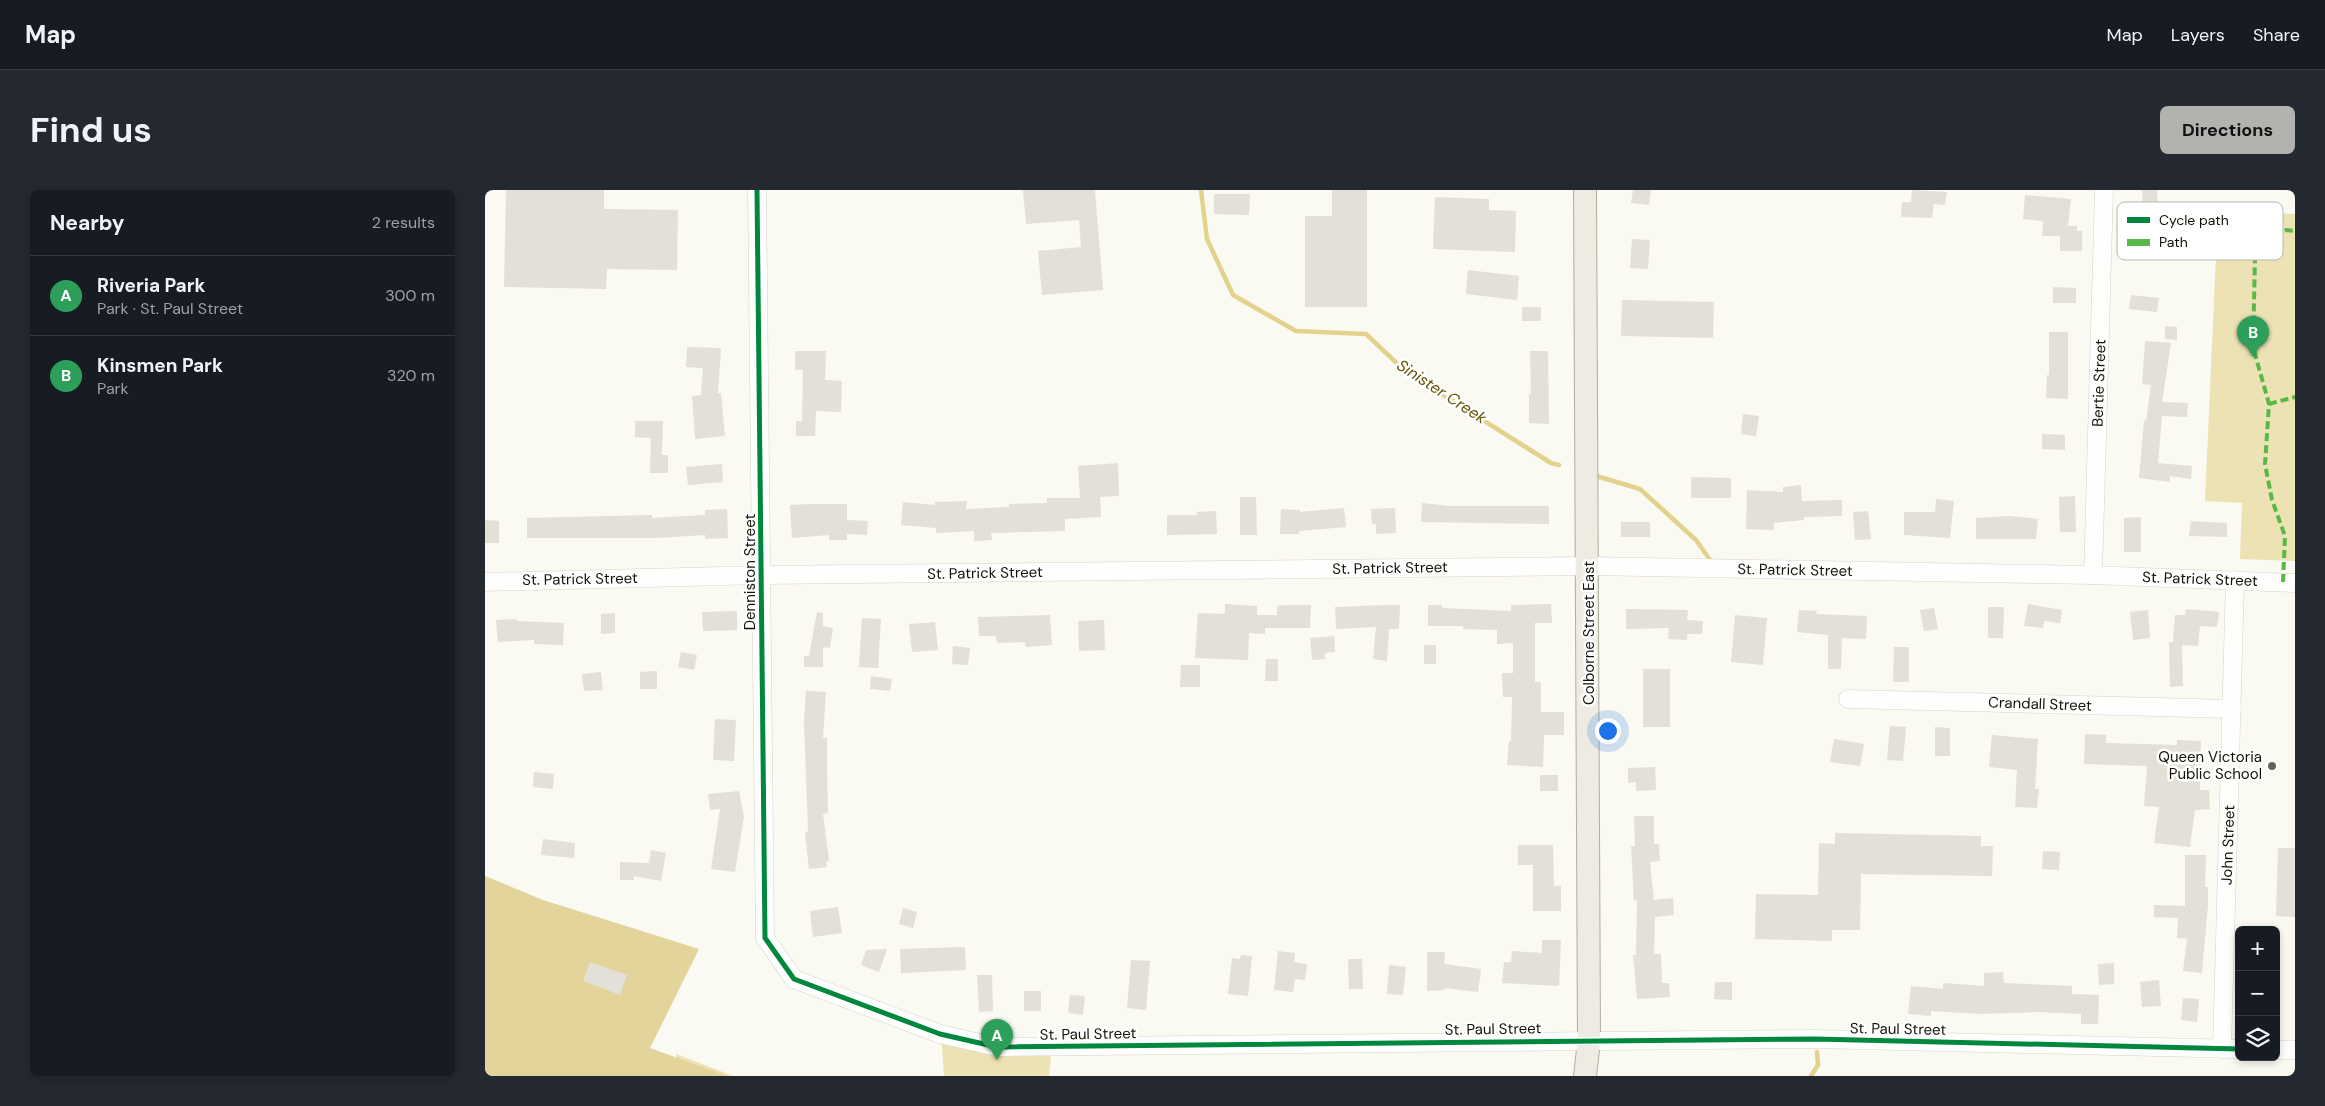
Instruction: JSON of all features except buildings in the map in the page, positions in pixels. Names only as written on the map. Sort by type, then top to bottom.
[{"type":"main road","name":"Colborne Street East","points":[[1585,190],[1589,566],[1589,1041],[1585,1076]]},
{"type":"street","name":"Denniston Street","points":[[757,190],[763,575],[765,938],[772,951]]},
{"type":"street","name":"Bertie Street","points":[[2093,575],[2104,190]]},
{"type":"street","name":"St. Patrick Street","points":[[485,582],[763,575],[1589,566],[2093,575],[2295,583]]},
{"type":"street","name":"John Street","points":[[2231,1049],[2232,709],[2235,580]]},
{"type":"street","name":"Crandall Street","points":[[1848,699],[2232,709]]},
{"type":"street","name":"St. Paul Street","points":[[772,951],[794,979],[940,1034],[997,1047],[1815,1039],[2231,1049]]},
{"type":"street","points":[[2280,1050],[2295,1050]]},
{"type":"shaded area","points":[[2283,214],[2295,214],[2295,561],[2240,559],[2242,503],[2205,501],[2216,260],[2283,260]]},
{"type":"shaded area","points":[[485,876],[543,900],[699,949],[650,1048],[727,1076],[485,1076]]},
{"type":"shaded area","points":[[941,1034],[1052,1044],[1049,1076],[944,1076]]},
{"type":"shaded area","points":[[676,1054],[733,1076],[676,1076]]},
{"type":"waterway","name":"Sinister Creek","points":[[1201,190],[1207,239],[1233,295],[1296,331],[1366,334],[1405,371],[1551,463],[1559,465]]},
{"type":"waterway","name":"Sinister Creek","points":[[1593,475],[1640,489],[1696,540],[1713,564]]},
{"type":"waterway","name":"Sinister Creek","points":[[1811,1076],[1818,1065],[1817,1052]]},
{"type":"marked path","points":[[2283,231],[2295,231]]},
{"type":"marked path","points":[[2255,260],[2253,347],[2269,404],[2265,464],[2272,500],[2285,536],[2283,582]]},
{"type":"marked path","points":[[2269,404],[2295,397]]},
{"type":"cycle path","points":[[757,190],[765,938],[794,979],[940,1034],[997,1047],[1815,1039],[2235,1049]]},
{"type":"place","name":"Kinsmen Park","points":[[2253,357]]},
{"type":"place","name":"Queen Victoria Public School","points":[[2272,766]]},
{"type":"place","name":"Riveria Park","points":[[997,1060]]}]
